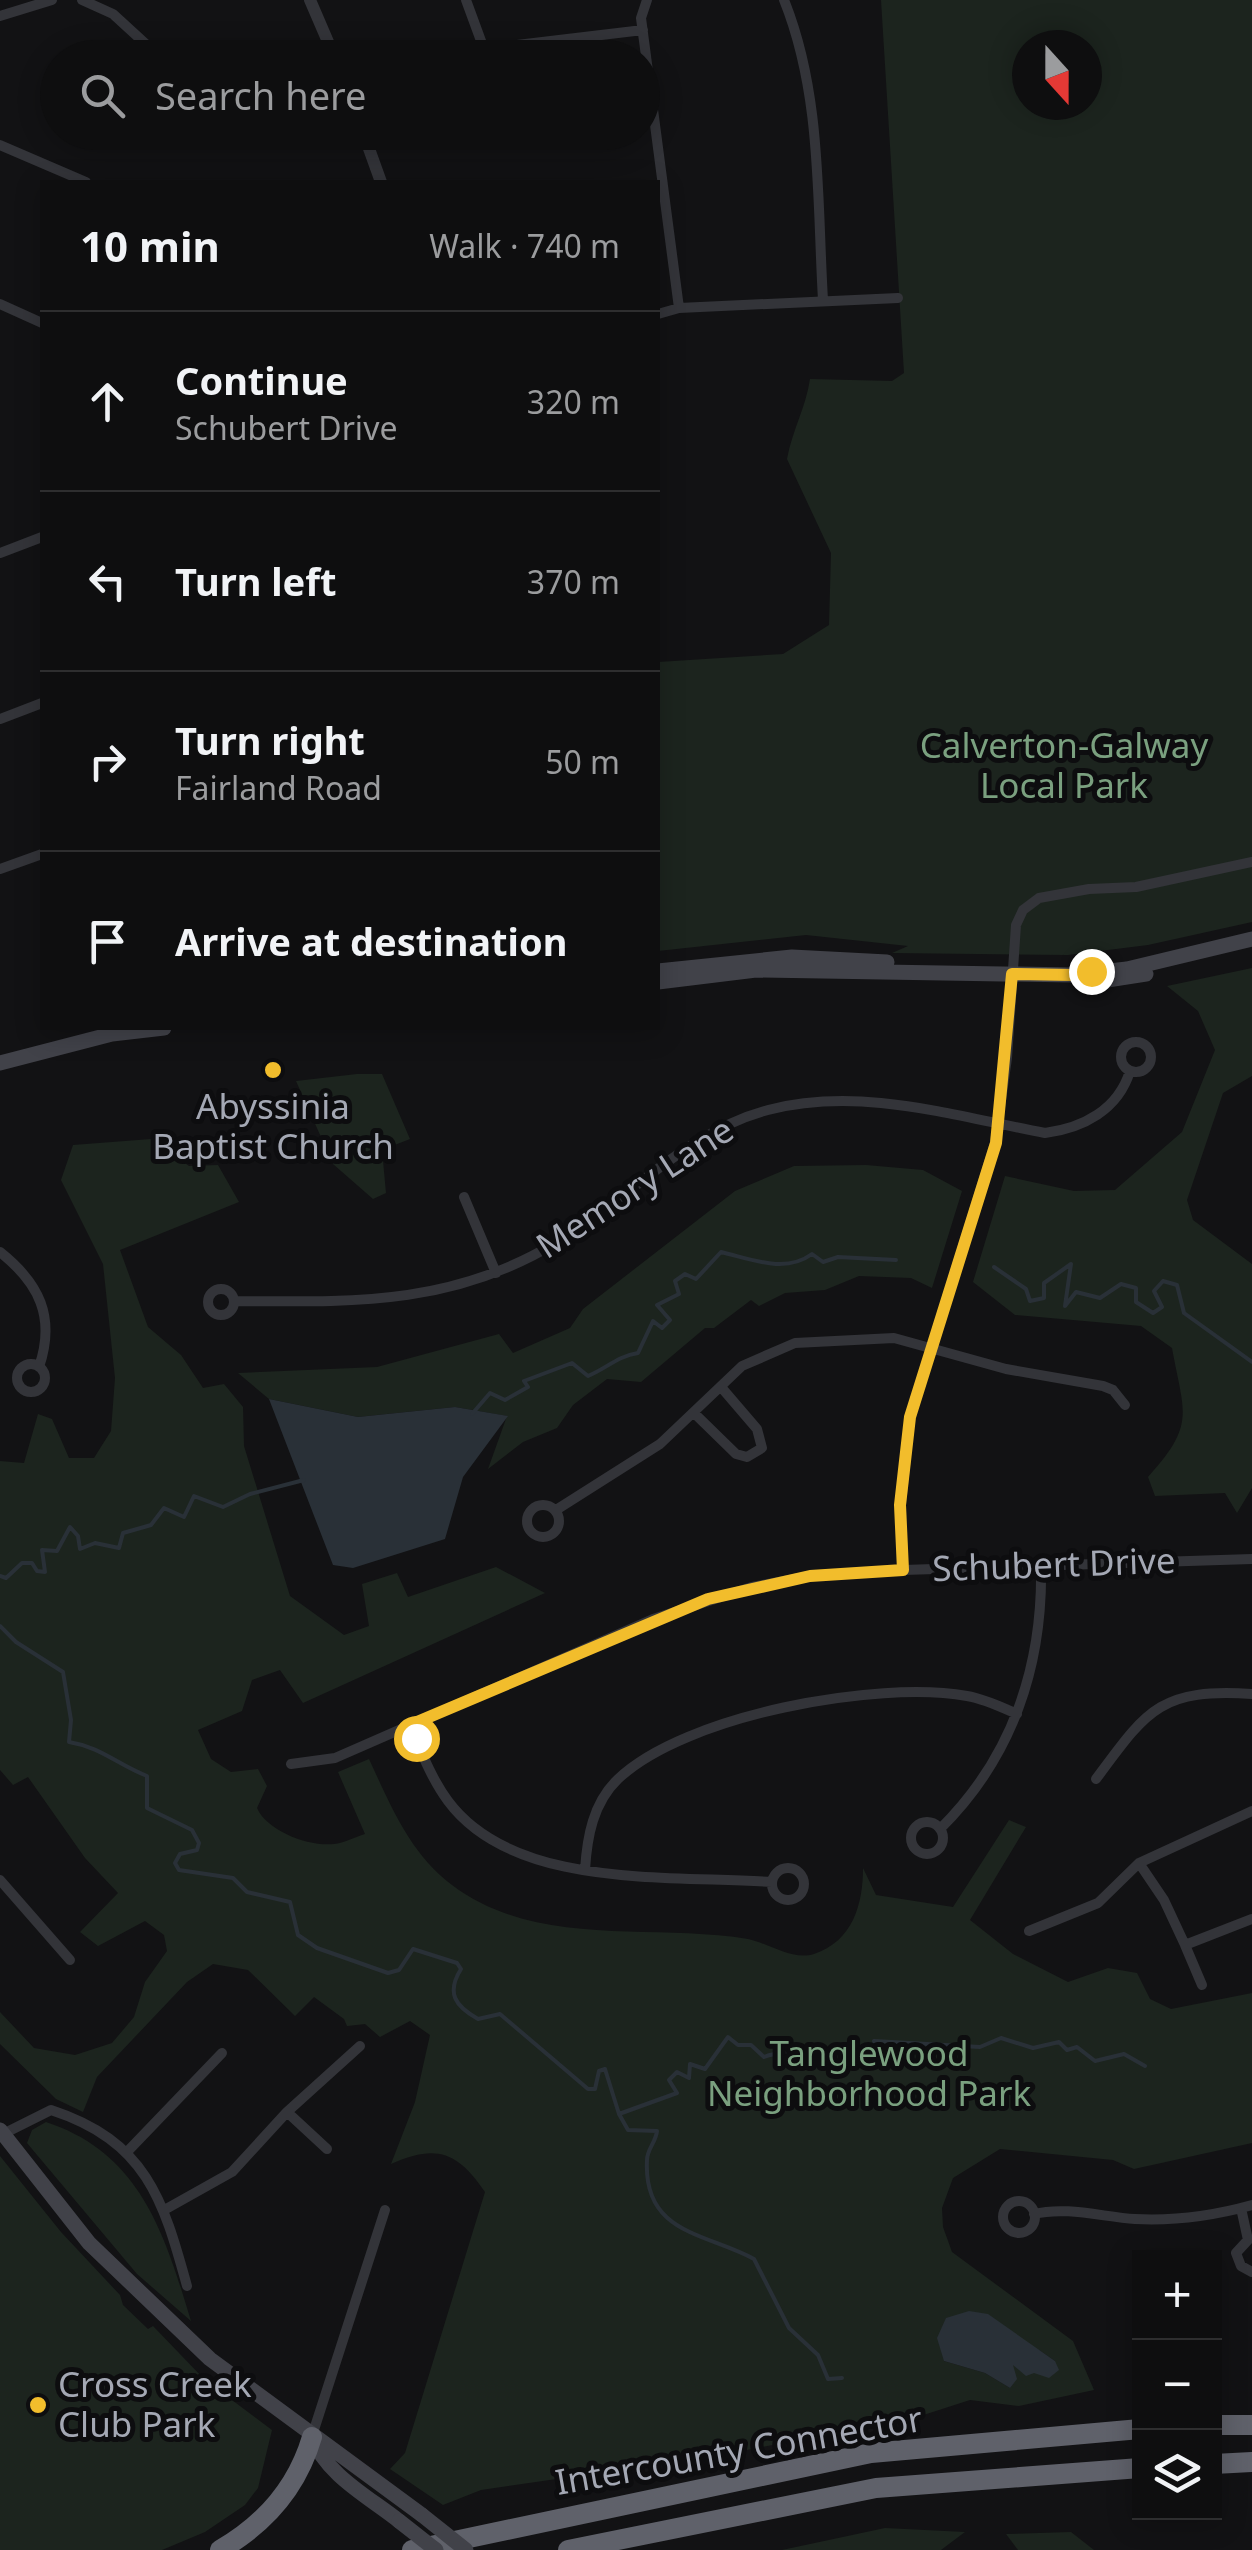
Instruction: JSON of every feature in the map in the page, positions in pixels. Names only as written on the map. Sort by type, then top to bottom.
[{"type":"highway","points":[[1222,2425],[1252,2425]]},
{"type":"highway","name":"Intercounty Connector","points":[[412,2550],[871,2454],[1132,2430]]},
{"type":"highway","points":[[220,2550],[243,2537],[290,2490],[312,2438]]},
{"type":"highway","points":[[1222,2464],[1252,2462]]},
{"type":"highway","name":"Intercounty Connector","points":[[568,2550],[876,2488],[1132,2469]]},
{"type":"main road","points":[[660,982],[756,970],[1073,975],[1127,968],[1252,938]]},
{"type":"main road","points":[[1073,975],[1088,982],[1122,980],[1252,950]]},
{"type":"main road","points":[[660,971],[792,957],[940,965],[954,972]]},
{"type":"main road","points":[[0,1063],[112,1034],[147,1030]]},
{"type":"main road","points":[[2,2132],[89,2243],[210,2359],[466,2550]]},
{"type":"main road","points":[[312,2438],[318,2454],[332,2469],[436,2550]]},
{"type":"street","points":[[0,16],[52,0]]},
{"type":"street","points":[[82,0],[113,14],[141,40]]},
{"type":"street","points":[[310,0],[328,40]]},
{"type":"street","points":[[466,0],[481,40]]},
{"type":"street","points":[[644,40],[641,18],[647,0]]},
{"type":"street","points":[[784,0],[801,44],[810,90],[823,300]]},
{"type":"street","points":[[555,40],[643,30]]},
{"type":"street","points":[[0,144],[81,180]]},
{"type":"street","points":[[369,150],[380,180]]},
{"type":"street","points":[[659,150],[680,308]]},
{"type":"street","points":[[660,313],[680,308],[898,298]]},
{"type":"street","points":[[0,304],[40,323]]},
{"type":"street","points":[[0,552],[40,538]]},
{"type":"street","points":[[0,719],[40,704]]},
{"type":"street","points":[[0,869],[40,855]]},
{"type":"street","points":[[903,1570],[903,1454],[930,1348],[999,1125],[1016,925],[1024,910],[1039,898],[1136,888],[1252,862]]},
{"type":"street","name":"Memory Lane","points":[[234,1301],[394,1300],[452,1289],[496,1274],[558,1242],[704,1137],[768,1110],[827,1099],[862,1100],[1045,1133],[1085,1123],[1115,1099],[1130,1071]]},
{"type":"street","points":[[464,1197],[496,1274]]},
{"type":"street","points":[[0,1252],[24,1271],[44,1303],[46,1336],[38,1366]]},
{"type":"street","points":[[556,1510],[660,1444],[762,1354],[795,1343],[868,1336],[1102,1386],[1114,1390],[1124,1405]]},
{"type":"street","points":[[694,1413],[736,1454],[747,1456],[762,1448],[757,1429],[721,1387]]},
{"type":"street","name":"Schubert Drive","points":[[291,1764],[335,1758],[708,1599],[810,1576],[1252,1559]]},
{"type":"street","points":[[940,1828],[978,1784],[1017,1714],[1034,1665],[1042,1622],[1041,1566]]},
{"type":"street","points":[[1096,1779],[1141,1718],[1202,1691],[1252,1694]]},
{"type":"street","points":[[585,1870],[593,1819],[616,1781],[644,1758],[730,1722],[820,1700],[930,1693],[968,1696],[1017,1714]]},
{"type":"street","points":[[410,1725],[436,1783],[466,1821],[522,1857],[585,1870],[772,1882]]},
{"type":"street","points":[[1029,1931],[1098,1902],[1139,1863],[1252,1811]]},
{"type":"street","points":[[1139,1863],[1185,1945],[1202,1985]]},
{"type":"street","points":[[0,1880],[70,1960]]},
{"type":"street","points":[[1185,1945],[1252,1919]]},
{"type":"street","points":[[166,2209],[232,2172],[287,2112],[360,2046]]},
{"type":"street","points":[[126,2153],[222,2053]]},
{"type":"street","points":[[2,2132],[51,2110],[77,2119],[126,2153],[154,2184],[166,2209],[187,2286]]},
{"type":"street","points":[[287,2112],[327,2149]]},
{"type":"street","points":[[1034,2214],[1054,2211],[1141,2220],[1246,2206],[1250,2240],[1236,2253],[1241,2266],[1252,2272]]},
{"type":"street","points":[[312,2438],[384,2210]]},
{"type":"green space","name":"Calverton-Galway Local Park","points":[[881,0],[1252,0],[1252,922],[1148,945],[1068,955],[892,953],[908,946],[806,935],[660,951],[660,662],[783,654],[829,625],[831,553],[787,459],[810,379],[892,381],[904,373]]},
{"type":"green space","points":[[1252,968],[1252,1076],[1223,1093],[1187,1200],[1193,1220],[1252,1264],[1252,1488],[1237,1513],[1225,1493],[1155,1496],[1148,1477],[1174,1444],[1182,1417],[1172,1348],[1141,1326],[1015,1315],[973,1282],[1005,1176],[1074,1191],[1115,1190],[1182,1132],[1215,1050],[1198,1011],[1167,986]]},
{"type":"green space","points":[[382,1074],[410,1139],[382,1150],[386,1193],[373,1199],[333,1164],[296,1081]]},
{"type":"green space","name":"Tanglewood Neighborhood Park","points":[[151,1139],[189,1166],[218,1165],[239,1202],[120,1250],[148,1327],[181,1355],[203,1388],[224,1384],[243,1407],[244,1446],[290,1596],[344,1635],[369,1626],[362,1584],[397,1573],[408,1597],[496,1567],[545,1593],[303,1703],[280,1670],[252,1680],[242,1711],[198,1730],[211,1759],[231,1772],[258,1769],[267,1786],[257,1808],[270,1824],[290,1836],[324,1844],[365,1834],[338,1772],[369,1759],[424,1859],[452,1885],[485,1905],[557,1926],[748,1939],[806,1956],[827,1948],[847,1931],[858,1908],[863,1868],[876,1895],[953,1907],[1009,1820],[1026,1827],[970,1920],[1013,1954],[1068,1982],[1108,1968],[1137,1973],[1150,1999],[1171,2009],[1252,1993],[1252,2143],[1134,2169],[1113,2160],[1000,2149],[953,2178],[942,2208],[943,2227],[952,2252],[1073,2341],[1094,2390],[1019,2406],[970,2400],[911,2419],[709,2457],[481,2490],[443,2505],[390,2469],[405,2453],[485,2192],[465,2168],[444,2155],[421,2154],[391,2164],[415,2102],[430,2035],[410,2021],[380,2037],[365,2024],[347,2026],[344,2019],[314,1997],[295,2016],[248,1970],[213,1964],[187,1982],[97,2077],[83,2112],[56,2099],[0,2044],[0,2012],[34,2048],[75,2055],[112,2043],[134,2017],[145,1982],[167,1951],[164,1935],[145,1921],[98,1946],[80,1932],[118,1893],[85,1858],[28,1777],[13,1785],[0,1770],[0,1461],[24,1463],[38,1414],[52,1419],[69,1458],[94,1458],[111,1431],[115,1378],[103,1264],[61,1180],[73,1145]],"holes":[[[1039,2350],[1055,2361],[1012,2363],[1010,2388],[985,2373],[944,2361]]]},
{"type":"green space","points":[[866,1165],[923,1170],[962,1191],[932,1288],[911,1278],[859,1276],[825,1290],[785,1293],[759,1306],[751,1300],[714,1328],[705,1328],[641,1382],[607,1379],[573,1405],[557,1428],[523,1442],[488,1469],[507,1416],[455,1407],[358,1417],[269,1399],[238,1373],[377,1367],[499,1334],[513,1353],[570,1328],[583,1309],[735,1191],[794,1166]]},
{"type":"green space","points":[[46,2122],[105,2154],[127,2176],[159,2228],[191,2321],[137,2274],[27,2143],[32,2130]]},
{"type":"green space","points":[[0,2156],[61,2232],[120,2295],[123,2305],[148,2329],[153,2326],[204,2379],[272,2430],[258,2488],[245,2505],[205,2532],[162,2550],[0,2550]]},
{"type":"green space","points":[[885,2528],[965,2532],[941,2550],[782,2550]]},
{"type":"green space","points":[[1071,2532],[1094,2550],[1018,2550],[1006,2534]]},
{"type":"shaded area","points":[[269,1399],[358,1417],[455,1407],[508,1416],[463,1477],[445,1539],[353,1568],[333,1565]]},
{"type":"shaded area","points":[[969,2311],[988,2314],[1055,2361],[1059,2370],[1049,2378],[1034,2373],[1026,2376],[1013,2365],[1017,2379],[1010,2388],[985,2373],[944,2361],[937,2338],[946,2318]]},
{"type":"waterway","points":[[472,1414],[490,1393],[505,1400],[528,1387],[524,1381],[572,1363],[588,1376],[638,1353],[653,1321],[662,1328],[670,1320],[657,1305],[679,1294],[675,1281],[685,1274],[696,1279],[721,1252],[779,1264],[812,1254],[823,1262],[838,1257],[896,1260]]},
{"type":"waterway","points":[[994,1267],[1026,1289],[1030,1301],[1044,1298],[1044,1283],[1071,1264],[1065,1306],[1076,1292],[1100,1298],[1121,1284],[1136,1288],[1136,1302],[1153,1313],[1162,1307],[1154,1291],[1163,1281],[1177,1285],[1184,1313],[1252,1362]]},
{"type":"waterway","points":[[0,1576],[6,1578],[22,1563],[32,1563],[37,1571],[45,1572],[42,1550],[57,1551],[70,1527],[78,1536],[80,1549],[95,1543],[119,1548],[123,1533],[151,1525],[164,1508],[184,1517],[194,1496],[223,1507],[250,1494],[304,1480]]},
{"type":"waterway","points":[[0,1626],[16,1642],[63,1672],[71,1720],[69,1742],[91,1748],[147,1776],[147,1808],[192,1830],[199,1843],[197,1850],[180,1854],[175,1863],[179,1870],[233,1878],[247,1892],[290,1902],[298,1935],[317,1948],[388,1973],[399,1970],[413,1949],[457,1963],[461,1969],[454,1985],[455,1998],[470,2014],[478,2019],[500,2014],[588,2089],[595,2089],[599,2071],[605,2069],[628,2130],[657,2131],[647,2160],[648,2184],[655,2203],[681,2228],[754,2259],[789,2328],[818,2355],[828,2379],[842,2378]]},
{"type":"waterway","points":[[619,2114],[677,2093],[669,2080],[677,2072],[689,2078],[690,2064],[705,2069],[728,2037],[738,2045],[751,2045],[764,2057],[805,2052],[819,2046],[830,2055],[854,2044],[865,2058],[877,2052],[874,2041],[980,2047],[1001,2038],[1033,2048],[1059,2042],[1067,2050],[1077,2047],[1095,2061],[1124,2054],[1145,2066]]},
{"type":"place","name":"Abyssinia Baptist Church","points":[[273,1070]]},
{"type":"place","name":"Cross Creek Club Park","points":[[38,2405]]},
{"type":"route","points":[[416,1738],[410,1725],[708,1599],[810,1576],[903,1570],[903,1454],[930,1348],[996,1143],[1012,974],[1073,975],[1091,971]]}]
